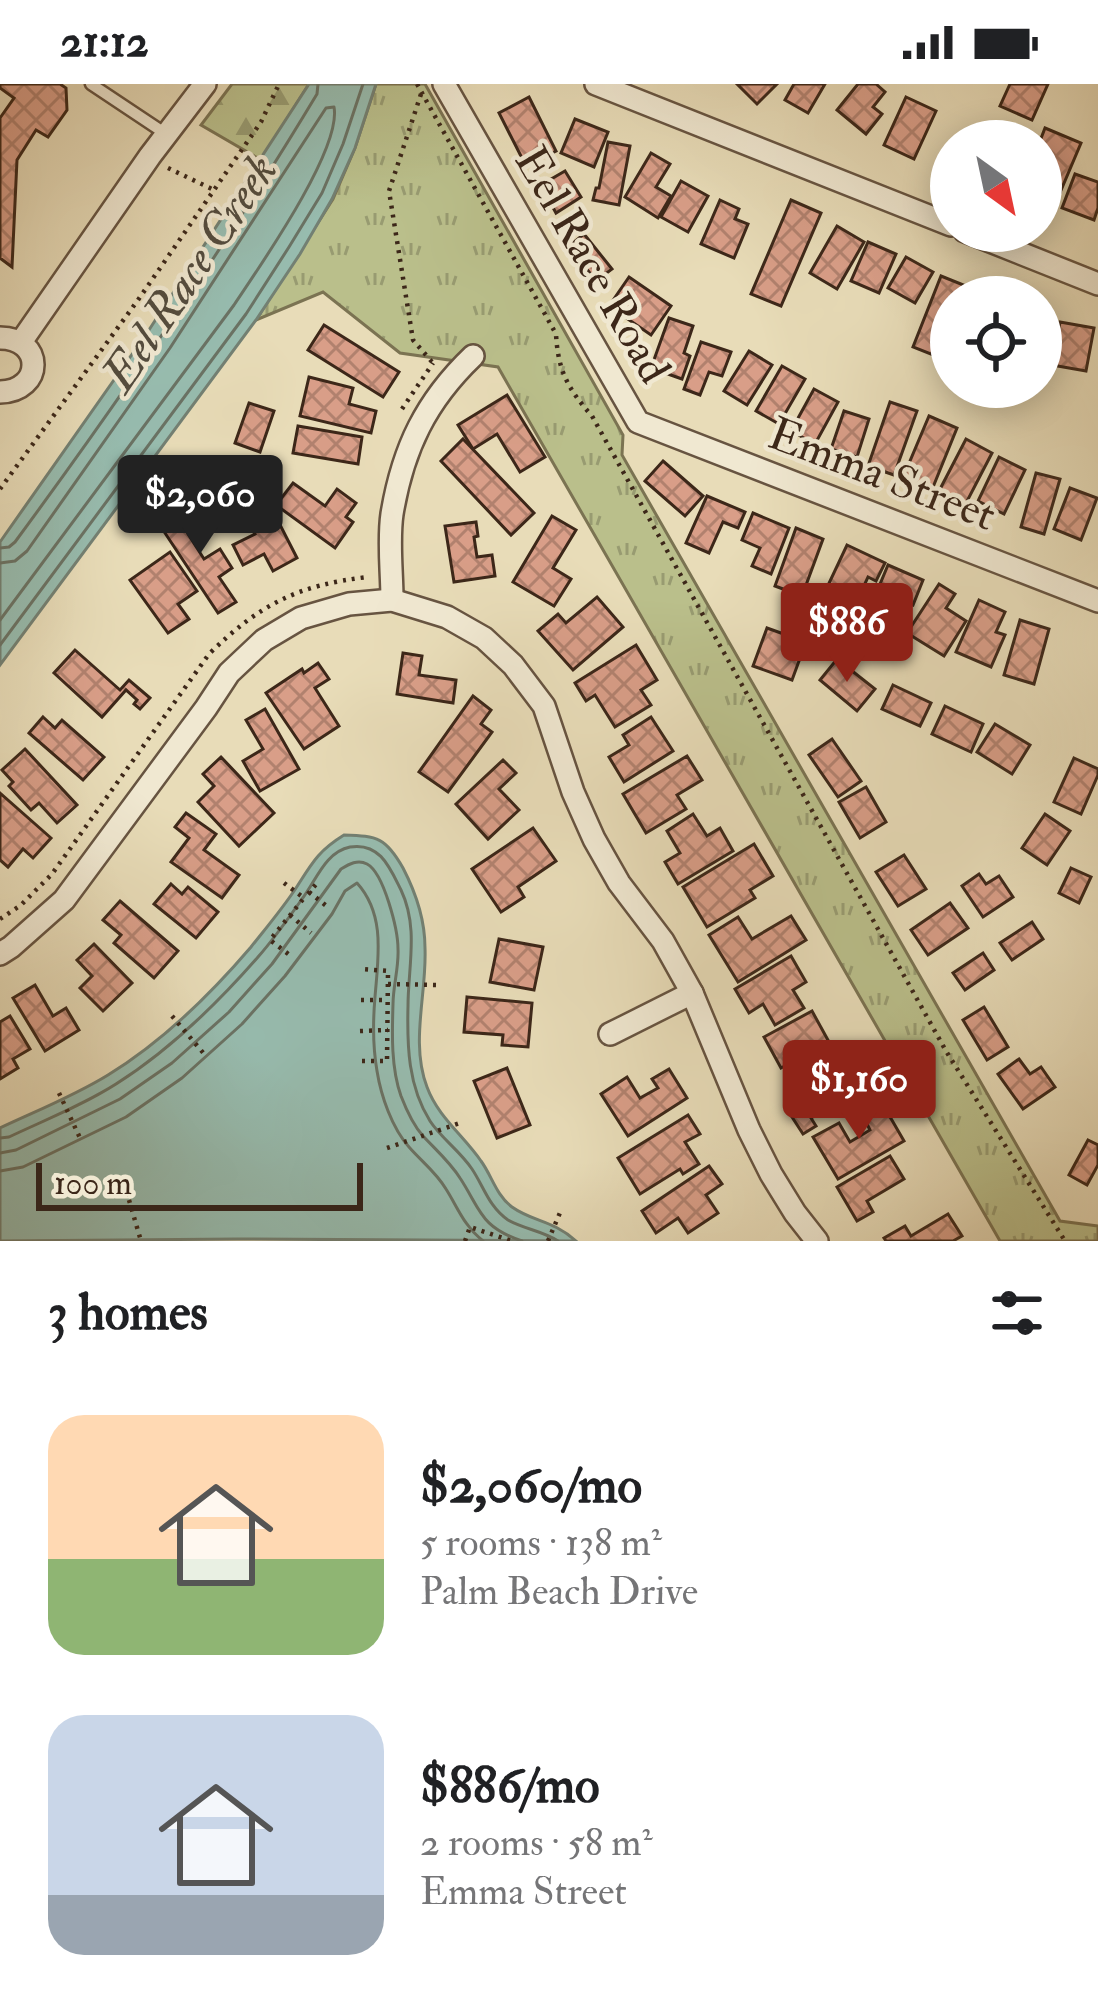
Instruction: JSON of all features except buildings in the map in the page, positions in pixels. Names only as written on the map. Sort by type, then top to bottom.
[{"type":"street","points":[[0,392],[19,389],[32,374],[31,355],[10,340],[205,84]]},
{"type":"street","name":"Eel Race Road","points":[[444,84],[638,422]]},
{"type":"street","points":[[596,84],[930,217]]},
{"type":"street","points":[[1018,252],[1098,284]]},
{"type":"street","points":[[392,600],[392,517],[407,452],[432,401],[473,356]]},
{"type":"street","name":"Emma Street","points":[[638,422],[1098,601]]},
{"type":"street","points":[[0,954],[64,899],[229,673],[264,640],[301,619],[350,604],[392,600],[447,617],[484,638],[514,665],[544,706],[572,792],[594,839],[692,993],[764,1160],[817,1241]]},
{"type":"street","points":[[610,1034],[692,993]]},
{"type":"lane","points":[[92,84],[166,134]]},
{"type":"path","points":[[0,489],[138,300],[260,122],[279,84]]},
{"type":"path","points":[[422,84],[389,191],[413,340],[448,380]]},
{"type":"path","points":[[421,94],[556,334],[568,389],[592,416],[946,1051],[1065,1241]]},
{"type":"path","points":[[150,156],[212,189]]},
{"type":"path","points":[[284,883],[329,908]]},
{"type":"path","points":[[290,956],[270,940],[317,883]]},
{"type":"path","points":[[290,916],[311,933]]},
{"type":"path","points":[[362,969],[388,970],[387,1061],[362,1061]]},
{"type":"path","points":[[388,984],[439,985]]},
{"type":"path","points":[[361,1000],[388,1000]]},
{"type":"path","points":[[172,1016],[205,1055]]},
{"type":"path","points":[[360,1031],[388,1030]]},
{"type":"path","points":[[59,1093],[80,1138]]},
{"type":"path","points":[[388,1148],[460,1123]]},
{"type":"path","points":[[129,1201],[140,1241]]},
{"type":"path","points":[[548,1241],[562,1208]]},
{"type":"path","points":[[466,1241],[470,1227],[512,1241]]},
{"type":"green space","points":[[232,84],[309,84],[261,160],[201,125]]},
{"type":"green space","points":[[376,84],[425,84],[623,435],[622,455],[1060,1221],[1098,1226],[1098,1241],[1000,1241],[498,367],[400,353],[323,292],[256,320],[333,199]]},
{"type":"water","name":"Eel Race Creek","points":[[309,84],[376,84],[332,199],[256,320],[0,665],[0,542],[147,333]]},
{"type":"water","points":[[344,835],[373,838],[386,845],[416,897],[425,948],[420,1053],[432,1098],[507,1202],[576,1241],[0,1241],[0,1128],[95,1083],[166,1033],[235,965],[316,858]]}]
